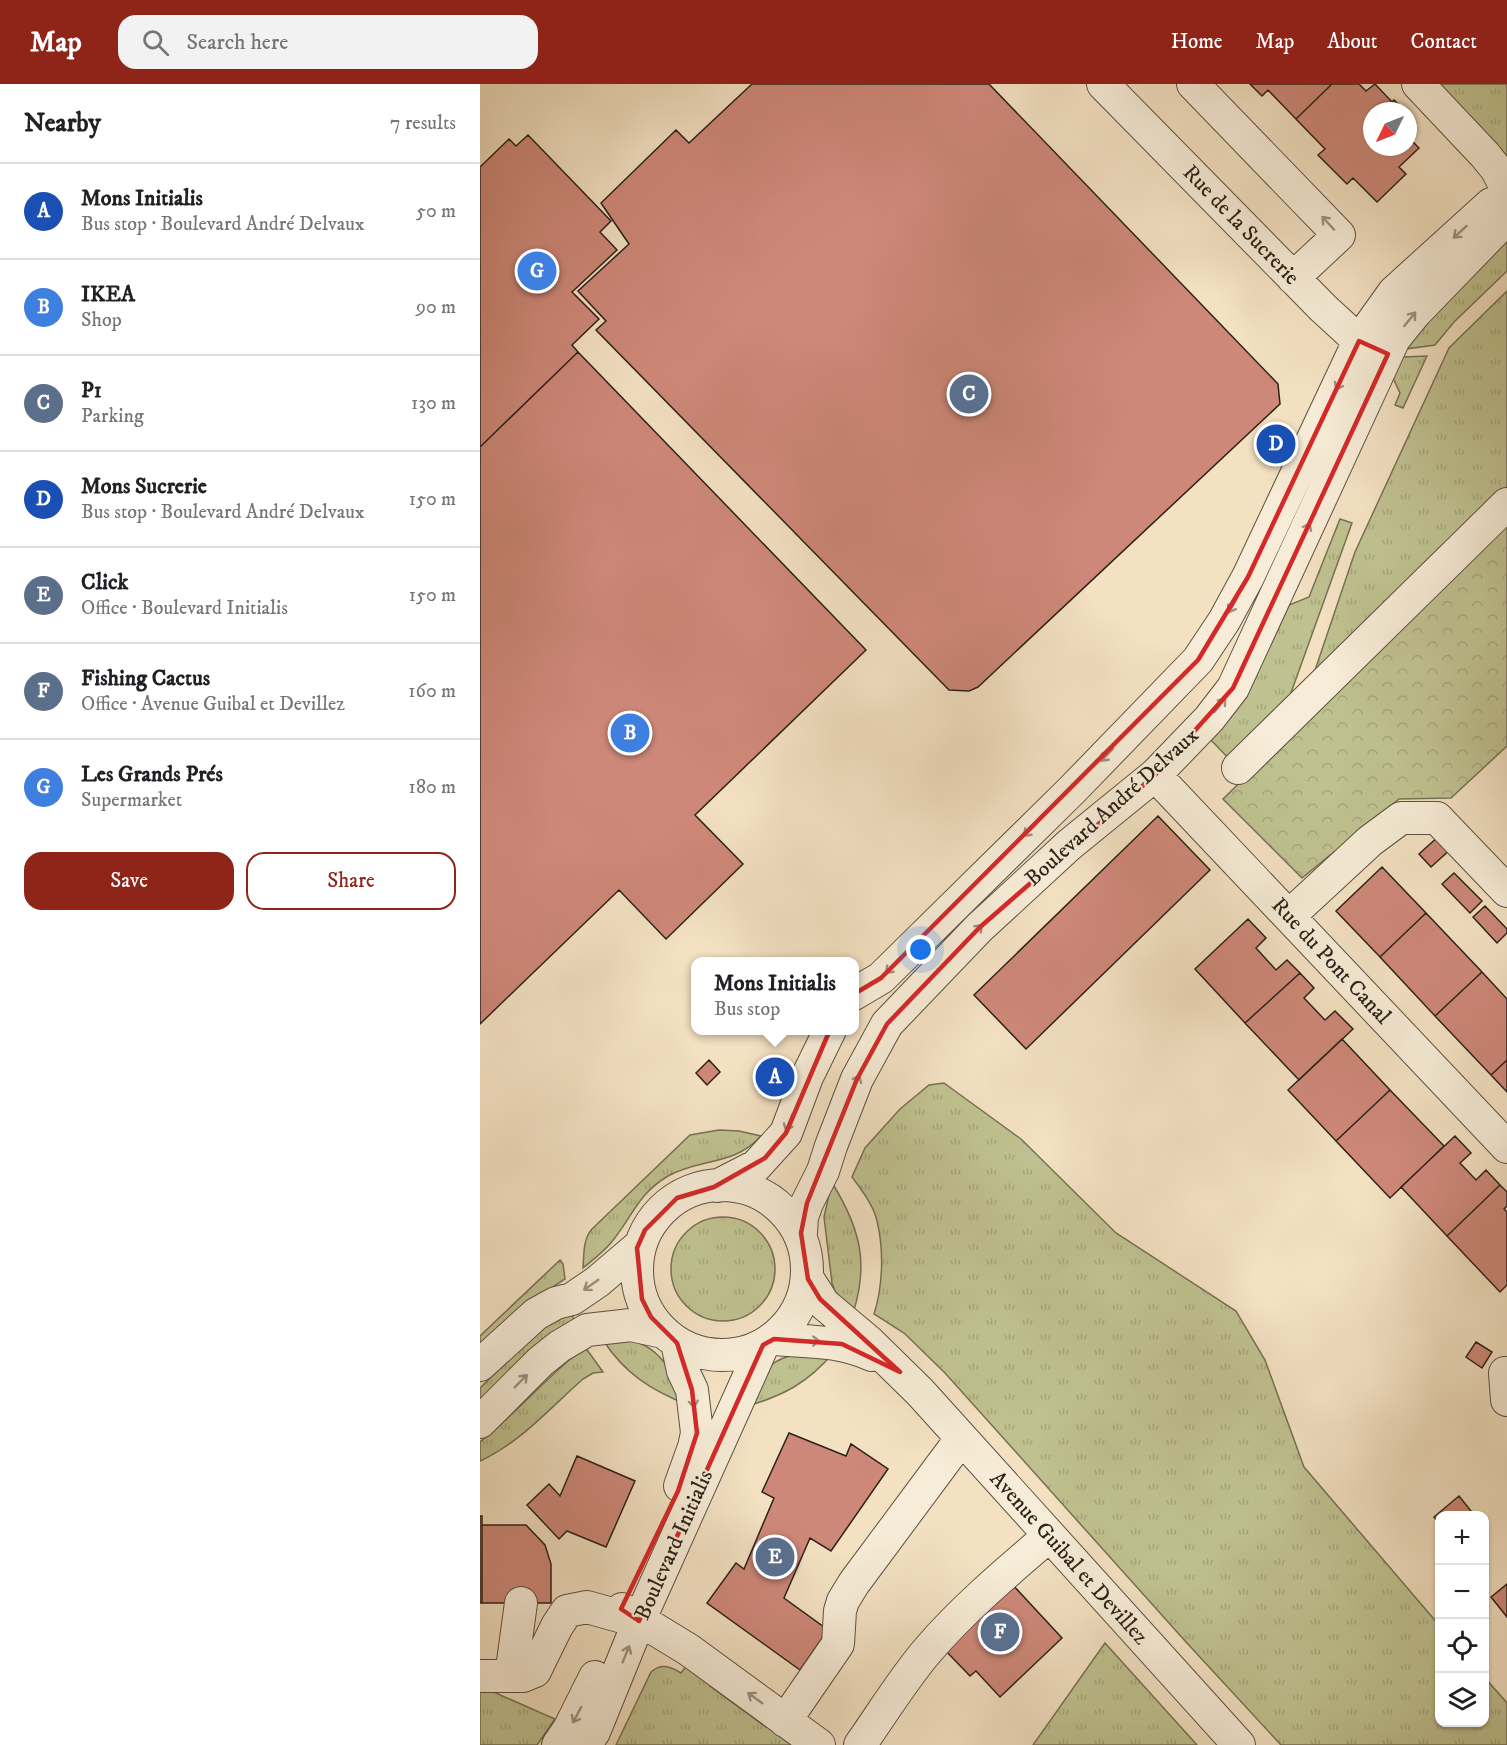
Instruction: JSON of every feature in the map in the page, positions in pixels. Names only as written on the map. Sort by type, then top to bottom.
[{"type":"street","name":"Rue de la Sucrerie","points":[[1103,84],[1323,308],[1359,341],[1388,354]]},
{"type":"street","points":[[1193,84],[1339,235],[1293,278]]},
{"type":"street","points":[[1418,84],[1485,155],[1497,170],[1507,190]]},
{"type":"street","name":"Boulevard André Delvaux","points":[[859,992],[881,978],[1072,790],[1198,660],[1224,621],[1248,577],[1359,341],[1394,292],[1491,204],[1507,199]]},
{"type":"street","name":"Boulevard André Delvaux","points":[[801,1233],[802,1217],[807,1203],[823,1171],[857,1080],[887,1024],[979,928],[1070,845],[1155,775],[1209,719],[1233,688],[1394,339],[1414,313],[1507,218]]},
{"type":"street","points":[[1238,768],[1507,504]]},
{"type":"street","name":"Rue du Pont Canal","points":[[1155,775],[1507,1147]]},
{"type":"street","points":[[1289,916],[1370,841],[1401,818],[1437,818],[1507,891]]},
{"type":"street","points":[[714,1187],[756,1166],[786,1133],[807,1077],[828,1035]]},
{"type":"street","points":[[480,1422],[541,1361],[587,1330],[631,1325],[670,1337],[694,1350],[722,1354],[752,1350],[769,1342],[791,1322],[802,1302],[808,1280],[808,1256],[801,1233],[788,1212],[769,1197],[748,1186],[694,1190],[664,1206],[645,1230],[637,1248],[637,1280],[642,1299],[651,1317],[670,1337]]},
{"type":"street","points":[[480,1365],[536,1314],[556,1303],[572,1299],[597,1282],[637,1248]]},
{"type":"street","name":"Avenue Guibal et Devillez","points":[[808,1280],[824,1304],[900,1372],[1239,1745]]},
{"type":"street","name":"Boulevard Initialis","points":[[585,1745],[594,1732],[626,1615],[694,1447],[696,1424],[692,1390],[670,1337]]},
{"type":"street","name":"Avenue Guibal et Devillez","points":[[769,1342],[842,1344],[874,1356],[900,1372]]},
{"type":"street","name":"Boulevard Initialis","points":[[558,1745],[589,1693],[626,1615],[769,1342]]},
{"type":"street","points":[[785,1721],[838,1644],[840,1611],[854,1583],[961,1439]]},
{"type":"street","points":[[860,1745],[941,1635],[1049,1536]]},
{"type":"street","points":[[511,1676],[521,1603]]},
{"type":"street","points":[[480,1676],[523,1676],[535,1671],[567,1611],[587,1607],[626,1615],[689,1650],[819,1745]]},
{"type":"highlighted area","points":[[1359,341],[1388,354],[1233,688],[1155,775],[979,928],[887,1024],[857,1079],[807,1203],[801,1233],[808,1279],[820,1299],[900,1372],[842,1344],[774,1339],[763,1345],[639,1621],[621,1609],[678,1491],[697,1433],[692,1390],[677,1343],[651,1317],[642,1299],[637,1248],[645,1230],[677,1198],[714,1187],[765,1158],[786,1133],[829,1032],[854,994],[881,978],[1198,660],[1248,577]]},
{"type":"green space","points":[[1428,84],[1507,84],[1507,156],[1499,159]]},
{"type":"green space","points":[[1507,235],[1507,271],[1454,322],[1435,345],[1406,349],[1418,330]]},
{"type":"green space","points":[[1507,291],[1507,487],[1311,682],[1355,552],[1449,348]]},
{"type":"green space","points":[[1427,356],[1403,408],[1395,405],[1400,393],[1393,378],[1402,357]]},
{"type":"green space","points":[[1340,519],[1352,523],[1283,715],[1234,764],[1210,739],[1247,696],[1289,605],[1309,597]]},
{"type":"green space","points":[[1507,521],[1507,746],[1451,798],[1399,799],[1302,878],[1223,799]]},
{"type":"green space","points":[[944,1083],[1021,1139],[1116,1233],[1236,1311],[1265,1360],[1304,1467],[1435,1620],[1435,1727],[1489,1727],[1489,1683],[1507,1703],[1507,1745],[1281,1745],[945,1373],[904,1333],[874,1314],[881,1280],[882,1256],[879,1232],[873,1209],[852,1177],[865,1148],[900,1109],[929,1085]]},
{"type":"green space","points":[[719,1130],[739,1131],[761,1136],[751,1146],[740,1152],[680,1170],[658,1183],[643,1197],[611,1243],[583,1268],[585,1242],[592,1229],[690,1135]]},
{"type":"green space","points":[[831,1186],[834,1186],[850,1217],[859,1247],[860,1279],[853,1313],[837,1297],[832,1283],[824,1217]]},
{"type":"green space","points":[[723,1217],[743,1221],[760,1232],[771,1249],[775,1269],[771,1289],[760,1306],[743,1317],[723,1321],[703,1317],[686,1306],[675,1289],[671,1269],[675,1249],[686,1232],[703,1221]]},
{"type":"green space","points":[[560,1260],[563,1264],[565,1279],[527,1304],[480,1350],[480,1336]]},
{"type":"green space","points":[[570,1308],[575,1323],[480,1409],[480,1388],[552,1318]]},
{"type":"green space","points":[[603,1340],[627,1340],[649,1348],[658,1355],[672,1374],[688,1405],[640,1380],[620,1362]]},
{"type":"green space","points":[[585,1347],[603,1372],[593,1373],[583,1379],[522,1434],[480,1461],[480,1442]]},
{"type":"green space","points":[[834,1352],[814,1372],[794,1387],[744,1407],[763,1373],[778,1361],[796,1355]]},
{"type":"green space","points":[[1105,1643],[1197,1745],[1033,1745]]},
{"type":"green space","points":[[690,1661],[715,1679],[710,1686],[766,1727],[772,1720],[807,1745],[616,1745],[651,1672],[658,1667],[666,1666],[681,1673]]},
{"type":"green space","points":[[480,1686],[555,1719],[537,1745],[480,1745]]},
{"type":"building","points":[[752,84],[989,84],[1278,384],[1280,404],[978,687],[969,691],[949,690],[596,330],[606,321],[578,291],[629,244],[601,203],[676,130],[689,143]]},
{"type":"building","points":[[1250,84],[1332,84],[1296,119],[1268,90],[1262,96]]},
{"type":"building","points":[[1332,84],[1359,84],[1366,91],[1375,84],[1392,102],[1363,102],[1363,156],[1411,156],[1399,167],[1406,174],[1377,202],[1353,178],[1347,184],[1318,155],[1325,149],[1296,119]]},
{"type":"building","points":[[528,135],[611,221],[600,232],[617,250],[572,292],[599,319],[572,345],[578,352],[480,447],[480,167],[509,139],[516,146]]},
{"type":"building","points":[[578,352],[866,650],[695,815],[743,864],[666,939],[619,890],[480,1024],[480,447]]},
{"type":"building","points":[[1158,816],[1210,870],[1026,1049],[974,995]]},
{"type":"building","points":[[1440,835],[1452,848],[1431,867],[1419,854]]},
{"type":"building","points":[[1382,867],[1426,913],[1380,957],[1336,911]]},
{"type":"building","points":[[1454,873],[1482,901],[1470,913],[1442,884]]},
{"type":"building","points":[[1485,906],[1507,929],[1507,933],[1497,943],[1473,917]]},
{"type":"building","points":[[1426,913],[1482,972],[1435,1016],[1380,957]]},
{"type":"building","points":[[1248,919],[1266,938],[1256,948],[1276,970],[1287,960],[1300,973],[1245,1023],[1195,969]]},
{"type":"building","points":[[1482,972],[1507,999],[1507,1060],[1491,1075],[1435,1016]]},
{"type":"building","points":[[1300,973],[1314,988],[1304,998],[1325,1020],[1335,1011],[1353,1029],[1299,1080],[1245,1023]]},
{"type":"building","points":[[1342,1039],[1390,1090],[1336,1141],[1288,1090]]},
{"type":"building","points":[[709,1060],[720,1072],[707,1085],[696,1073]]},
{"type":"building","points":[[1507,1060],[1507,1092],[1491,1075]]},
{"type":"building","points":[[1390,1090],[1444,1146],[1390,1198],[1336,1141]]},
{"type":"building","points":[[1455,1136],[1471,1153],[1460,1163],[1476,1180],[1486,1170],[1500,1185],[1447,1236],[1401,1187]]},
{"type":"building","points":[[1500,1185],[1507,1192],[1507,1206],[1504,1209],[1507,1212],[1507,1285],[1500,1292],[1447,1236]]},
{"type":"building","points":[[1476,1342],[1492,1352],[1482,1368],[1466,1357]]},
{"type":"building","points":[[789,1433],[846,1456],[851,1444],[888,1469],[831,1551],[810,1538],[784,1598],[828,1630],[800,1670],[707,1603],[736,1563],[744,1569],[774,1498],[762,1492]]},
{"type":"building","points":[[577,1456],[635,1481],[606,1547],[567,1531],[559,1539],[527,1505],[549,1484],[560,1496]]},
{"type":"building","points":[[1459,1496],[1471,1511],[1441,1511]]},
{"type":"building","points":[[480,1516],[482,1516],[482,1603],[480,1603]]},
{"type":"building","points":[[482,1525],[526,1525],[545,1545],[551,1564],[551,1603],[482,1603]]},
{"type":"building","points":[[1010,1582],[1062,1638],[1000,1697],[976,1671],[970,1676],[942,1647]]},
{"type":"building","points":[[1507,1584],[1507,1617],[1491,1597]]},
{"type":"place","name":"Les Grands Prés","points":[[537,271]]},
{"type":"place","name":"P1","points":[[969,394]]},
{"type":"place","name":"Mons Sucrerie","points":[[1276,444]]},
{"type":"place","name":"IKEA","points":[[630,733]]},
{"type":"place","name":"Mons Initialis","points":[[775,1077]]},
{"type":"place","name":"Click","points":[[775,1557]]},
{"type":"place","name":"Fishing Cactus","points":[[1000,1632]]}]
